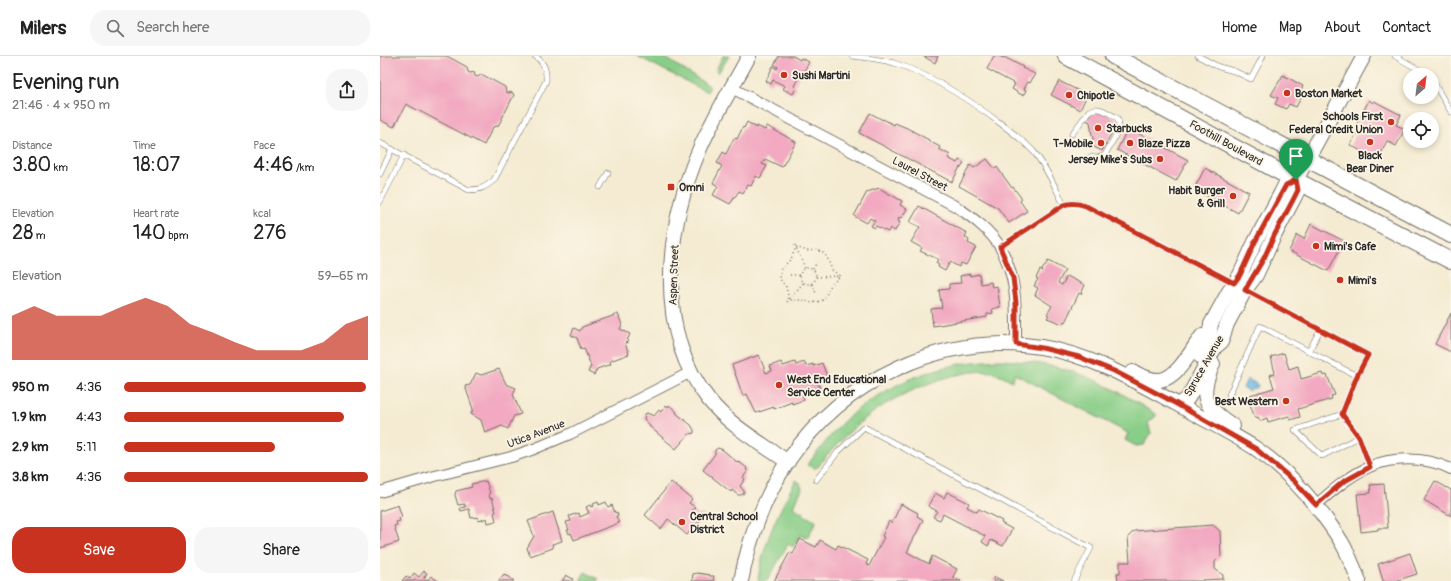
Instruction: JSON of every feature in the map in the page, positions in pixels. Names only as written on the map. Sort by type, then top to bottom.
[{"type":"main road","name":"Foothill Boulevard","points":[[1066,56],[1296,180],[1451,261]]},
{"type":"main road","points":[[1113,56],[1451,235]]},
{"type":"street","name":"Aspen Street","points":[[749,56],[703,142],[693,166],[682,200],[675,236],[672,277],[672,311],[679,344],[691,372],[710,400],[727,419],[788,462]]},
{"type":"street","name":"Spruce Avenue","points":[[1179,405],[1188,398],[1215,347],[1221,342],[1240,287],[1240,275],[1255,242],[1286,185],[1296,180],[1364,56]]},
{"type":"street","name":"Laurel Street","points":[[732,88],[957,207],[978,223],[1000,247],[1013,278],[1016,302],[1016,344]]},
{"type":"street","name":"Spruce Avenue","points":[[1179,405],[1180,394],[1209,338],[1211,324],[1240,287]]},
{"type":"street","points":[[1114,371],[1129,370],[1152,380],[1164,379],[1171,376],[1181,366],[1211,324]]},
{"type":"street","points":[[1221,342],[1220,350],[1210,370],[1205,395],[1206,401],[1217,415],[1237,429],[1240,439]]},
{"type":"street","points":[[741,581],[746,556],[759,517],[771,492],[788,462],[808,435],[832,410],[860,388],[890,371],[920,358],[950,350],[983,345],[1016,344],[1058,351],[1096,363],[1179,405],[1240,439],[1272,462],[1294,481],[1316,505],[1341,542],[1360,581]]},
{"type":"street","name":"Utica Avenue","points":[[380,492],[510,457],[534,449],[570,434],[691,372]]},
{"type":"street","points":[[1316,505],[1343,482],[1370,467],[1394,460],[1420,460],[1441,464],[1451,469]]},
{"type":"lane","points":[[380,143],[469,190],[482,188],[488,185],[494,180],[546,81],[545,67],[535,56]]},
{"type":"lane","points":[[852,56],[884,60],[907,68],[958,94],[986,112],[1008,129],[1034,153],[1048,173],[1064,205]]},
{"type":"lane","points":[[1198,56],[1220,67],[1234,71],[1251,79],[1263,56]]},
{"type":"lane","points":[[1395,56],[1417,68]]},
{"type":"lane","points":[[1439,91],[1451,111]]},
{"type":"lane","points":[[1072,134],[1092,109],[1099,109],[1119,120],[1120,127],[1105,155],[1097,158],[1090,157]]},
{"type":"lane","points":[[380,174],[392,149]]},
{"type":"lane","points":[[380,202],[404,156]]},
{"type":"lane","points":[[600,187],[608,174]]},
{"type":"lane","points":[[1000,247],[1064,205],[1077,203],[1086,206],[1240,287],[1368,355],[1357,376],[1342,414],[1295,430],[1322,456],[1359,437]]},
{"type":"lane","points":[[1230,395],[1260,326],[1357,376]]},
{"type":"lane","points":[[1309,351],[1320,330]]},
{"type":"lane","points":[[1342,414],[1359,437],[1370,467]]},
{"type":"lane","points":[[816,480],[838,452],[864,427],[1092,548],[1074,581]]},
{"type":"path","points":[[796,246],[805,268]]},
{"type":"path","points":[[796,246],[807,252],[816,250],[822,252],[827,257],[832,270],[840,276]]},
{"type":"path","points":[[788,301],[787,289],[780,280],[779,276],[781,269],[791,259],[796,246]]},
{"type":"path","points":[[813,269],[817,262]]},
{"type":"path","points":[[805,268],[813,269]]},
{"type":"path","points":[[805,268],[801,272],[800,280],[806,285],[812,284]]},
{"type":"path","points":[[812,284],[816,277],[813,269]]},
{"type":"path","points":[[790,275],[800,275]]},
{"type":"path","points":[[816,277],[840,276]]},
{"type":"path","points":[[788,301],[802,300],[818,303],[824,299],[831,284],[840,276]]},
{"type":"path","points":[[788,301],[803,283]]},
{"type":"path","points":[[812,284],[816,293]]},
{"type":"green space","points":[[637,56],[663,56],[710,87],[707,92]]},
{"type":"green space","points":[[723,56],[729,56],[718,73],[716,70]]},
{"type":"green space","points":[[1000,360],[1057,367],[1099,382],[1125,395],[1157,415],[1148,423],[1151,433],[1144,445],[1136,446],[1125,440],[1128,433],[1015,374],[1012,381],[992,372],[964,373],[915,389],[886,404],[852,430],[837,444],[818,467],[814,468],[807,465],[840,425],[864,405],[891,388],[936,370],[982,361]]},
{"type":"green space","points":[[796,480],[800,483],[802,489],[793,507],[805,516],[814,519],[816,522],[807,538],[800,535],[793,547],[788,544],[767,581],[758,581],[767,541],[783,504]]},
{"type":"green space","points":[[585,572],[598,579],[597,581],[580,581]]},
{"type":"water","points":[[1247,379],[1257,384],[1258,387],[1248,391],[1243,388]]},
{"type":"building","points":[[380,56],[447,56],[467,67],[468,72],[474,72],[475,76],[478,77],[483,75],[505,87],[506,92],[512,92],[514,95],[498,126],[493,127],[484,145],[406,104],[394,127],[380,120]]},
{"type":"building","name":"Sushi Martini","points":[[779,56],[793,56],[800,60],[801,58],[809,62],[804,71],[802,70],[794,86],[796,88],[793,94],[783,89],[785,86],[773,80],[771,84],[766,81],[773,66],[777,69],[778,67],[774,65]]},
{"type":"building","points":[[923,56],[938,56],[935,63]]},
{"type":"building","points":[[994,56],[1004,57],[1035,74],[1030,83],[1028,82],[1024,89],[1026,90],[1024,94],[1022,95],[1012,89],[1015,84],[987,69]]},
{"type":"building","name":"Boston Market","points":[[1283,75],[1303,86],[1301,91],[1304,92],[1296,107],[1289,104],[1286,109],[1275,104],[1278,98],[1271,95]]},
{"type":"building","name":"Chipotle","points":[[1059,81],[1087,95],[1080,110],[1051,95]]},
{"type":"building","points":[[1369,100],[1373,103],[1374,101],[1401,115],[1396,125],[1403,128],[1403,133],[1396,146],[1387,141],[1378,160],[1350,145],[1358,131],[1354,129]]},
{"type":"building","points":[[1092,111],[1102,111],[1116,120],[1117,123],[1102,151],[1092,146],[1091,143],[1094,137],[1092,135],[1090,122],[1086,120]]},
{"type":"building","points":[[870,113],[894,125],[895,123],[907,128],[940,147],[939,149],[950,155],[948,158],[957,163],[959,160],[964,163],[961,168],[960,167],[952,182],[859,133]]},
{"type":"building","points":[[747,122],[757,128],[757,126],[765,130],[767,126],[796,142],[782,167],[765,159],[762,164],[767,166],[760,178],[756,176],[751,186],[748,185],[743,193],[739,191],[730,204],[713,195],[718,186],[713,183],[722,166],[717,163],[723,152],[726,154],[734,138],[737,139]]},
{"type":"building","points":[[1128,128],[1188,160],[1176,181],[1117,150]]},
{"type":"building","points":[[987,159],[995,169],[997,167],[1012,188],[1013,187],[1022,199],[1020,201],[1027,211],[1009,223],[998,208],[959,186],[970,165],[974,168]]},
{"type":"building","points":[[1205,168],[1249,192],[1238,213],[1194,189]]},
{"type":"building","points":[[879,188],[902,201],[900,205],[907,209],[901,218],[899,217],[898,221],[900,222],[895,231],[890,228],[888,232],[876,226],[875,228],[871,226],[875,221],[870,218],[867,223],[854,216],[867,192]]},
{"type":"building","points":[[919,206],[967,233],[965,237],[969,240],[968,243],[976,247],[966,265],[961,263],[959,267],[950,262],[945,271],[938,267],[939,265],[936,263],[938,259],[920,251],[922,248],[911,242],[920,227],[910,222]]},
{"type":"building","name":"Mimi's Cafe","points":[[1311,224],[1344,241],[1328,271],[1289,251],[1297,235],[1304,239]]},
{"type":"building","points":[[1048,261],[1065,270],[1058,283],[1062,285],[1067,276],[1085,285],[1081,294],[1079,293],[1063,324],[1047,318],[1049,315],[1047,314],[1052,306],[1035,295],[1038,288],[1034,286],[1038,279],[1036,278],[1040,270],[1043,272],[1042,270]]},
{"type":"building","points":[[970,274],[970,276],[979,274],[981,284],[991,282],[992,287],[997,286],[1000,307],[992,309],[993,313],[987,314],[987,317],[933,326],[931,309],[942,308],[939,290],[949,289],[949,284],[961,283],[960,276]]},
{"type":"building","points":[[1451,313],[1451,352],[1435,344]]},
{"type":"building","points":[[618,314],[622,325],[620,329],[630,334],[627,341],[628,342],[625,343],[629,354],[610,361],[611,364],[597,369],[594,375],[588,372],[591,366],[584,348],[581,349],[577,338],[571,335],[574,328],[580,331],[582,327]]},
{"type":"building","points":[[1284,353],[1289,369],[1298,366],[1301,379],[1322,373],[1323,376],[1327,375],[1335,395],[1331,396],[1332,399],[1298,409],[1300,417],[1290,420],[1289,416],[1268,422],[1267,418],[1260,421],[1258,417],[1255,418],[1248,399],[1251,398],[1250,395],[1274,388],[1270,375],[1275,373],[1271,357]]},
{"type":"building","name":"West End Educational Service Center","points":[[759,355],[766,373],[772,371],[770,366],[781,362],[783,366],[795,362],[796,365],[804,362],[806,366],[813,364],[813,366],[822,363],[828,379],[818,383],[820,388],[802,395],[804,400],[792,404],[792,402],[774,409],[774,407],[756,413],[747,394],[743,396],[732,365]]},
{"type":"building","points":[[499,369],[506,384],[516,388],[513,394],[521,414],[514,416],[508,429],[502,426],[485,433],[481,420],[471,414],[473,409],[465,386],[470,385],[476,373],[481,375]]},
{"type":"building","points":[[666,405],[668,407],[669,405],[677,412],[676,413],[691,425],[694,430],[694,433],[689,434],[676,449],[649,426],[650,425],[644,419],[645,414],[647,413],[654,416],[659,410],[661,412]]},
{"type":"building","points":[[718,448],[747,468],[746,470],[748,471],[743,477],[745,479],[740,486],[744,491],[741,495],[738,495],[732,490],[731,492],[703,470],[715,454],[715,450]]},
{"type":"building","points":[[486,481],[490,493],[490,499],[492,498],[496,512],[494,513],[496,521],[488,523],[487,518],[479,521],[478,517],[471,518],[469,509],[461,511],[460,508],[465,507],[465,504],[458,505],[455,495],[456,491],[472,487],[471,484]]},
{"type":"building","points":[[1435,481],[1451,490],[1451,516],[1424,500]]},
{"type":"building","points":[[671,482],[692,499],[689,503],[695,507],[692,510],[700,516],[701,514],[704,516],[687,535],[668,519],[661,529],[645,515]]},
{"type":"building","points":[[1384,484],[1388,528],[1378,528],[1378,530],[1361,532],[1357,494],[1371,493],[1370,485]]},
{"type":"building","points":[[947,492],[969,503],[967,507],[977,512],[979,509],[1002,521],[1001,523],[1012,529],[1003,546],[991,540],[988,546],[982,542],[985,536],[943,514],[940,520],[933,517],[937,511],[928,506],[935,493],[944,498]]},
{"type":"building","points":[[598,502],[599,505],[606,502],[608,507],[612,505],[615,513],[617,512],[618,515],[616,516],[619,523],[574,540],[571,533],[569,534],[567,530],[569,530],[566,522],[571,521],[569,516],[579,513],[580,517],[589,513],[586,507],[590,505],[591,507],[594,506],[593,504]]},
{"type":"building","points":[[901,504],[918,513],[917,516],[923,520],[907,552],[929,564],[932,556],[957,569],[953,577],[961,581],[774,581],[790,552],[793,554],[800,539],[816,547],[820,540],[836,549],[838,545],[868,560],[866,564],[869,566],[884,537],[882,536],[889,521],[892,523]]},
{"type":"building","points":[[398,505],[402,517],[399,518],[400,521],[396,522],[397,525],[394,526],[399,542],[380,548],[380,511]]},
{"type":"building","points":[[553,512],[562,541],[552,544],[553,548],[530,556],[527,548],[534,536],[528,521]]},
{"type":"building","points":[[1213,525],[1220,531],[1221,556],[1215,562],[1215,569],[1223,575],[1223,579],[1203,581],[1118,581],[1117,573],[1120,573],[1120,562],[1130,562],[1128,537],[1134,531]]},
{"type":"building","points":[[1410,553],[1417,574],[1395,581],[1383,581],[1378,564]]},
{"type":"building","points":[[424,571],[427,573],[424,578],[428,580],[431,576],[438,581],[402,581],[406,576],[410,579],[414,573],[419,577]]},
{"type":"building","points":[[697,573],[714,576],[713,581],[692,581],[693,574]]},
{"type":"building","points":[[504,574],[507,577],[508,576],[514,581],[498,581]]},
{"type":"building","points":[[566,575],[573,579],[572,581],[562,581]]},
{"type":"building","points":[[995,577],[1003,581],[993,581]]},
{"type":"place","name":"Sushi Martini","points":[[784,75]]},
{"type":"place","name":"Boston Market","points":[[1287,93]]},
{"type":"place","name":"Chipotle","points":[[1069,95]]},
{"type":"place","name":"Schools First Federal Credit Union","points":[[1391,122]]},
{"type":"place","name":"Starbucks","points":[[1098,128]]},
{"type":"place","name":"Black Bear Diner","points":[[1370,142]]},
{"type":"place","name":"T-Mobile","points":[[1101,143]]},
{"type":"place","name":"Blaze Pizza","points":[[1130,143]]},
{"type":"place","name":"Jersey Mike's Subs","points":[[1160,159]]},
{"type":"place","name":"Omni","points":[[671,187]]},
{"type":"place","name":"Habit Burger & Grill","points":[[1233,196]]},
{"type":"place","name":"Mimi's Cafe","points":[[1316,246]]},
{"type":"place","name":"Mimi's","points":[[1340,280]]},
{"type":"place","name":"West End Educational Service Center","points":[[779,385]]},
{"type":"place","name":"Best Western","points":[[1286,401]]},
{"type":"place","name":"Central School District","points":[[682,522]]},
{"type":"route","points":[[1296,180],[1298,190],[1256,275],[1245,290],[1368,355],[1357,376],[1342,414],[1359,437],[1370,467],[1343,482],[1316,505],[1294,481],[1256,449],[1166,398],[1096,363],[1058,351],[1016,344],[1016,302],[1013,278],[1000,247],[1064,205],[1077,203],[1086,206],[1234,283],[1240,275],[1255,242],[1281,193],[1286,185],[1296,180]]}]
